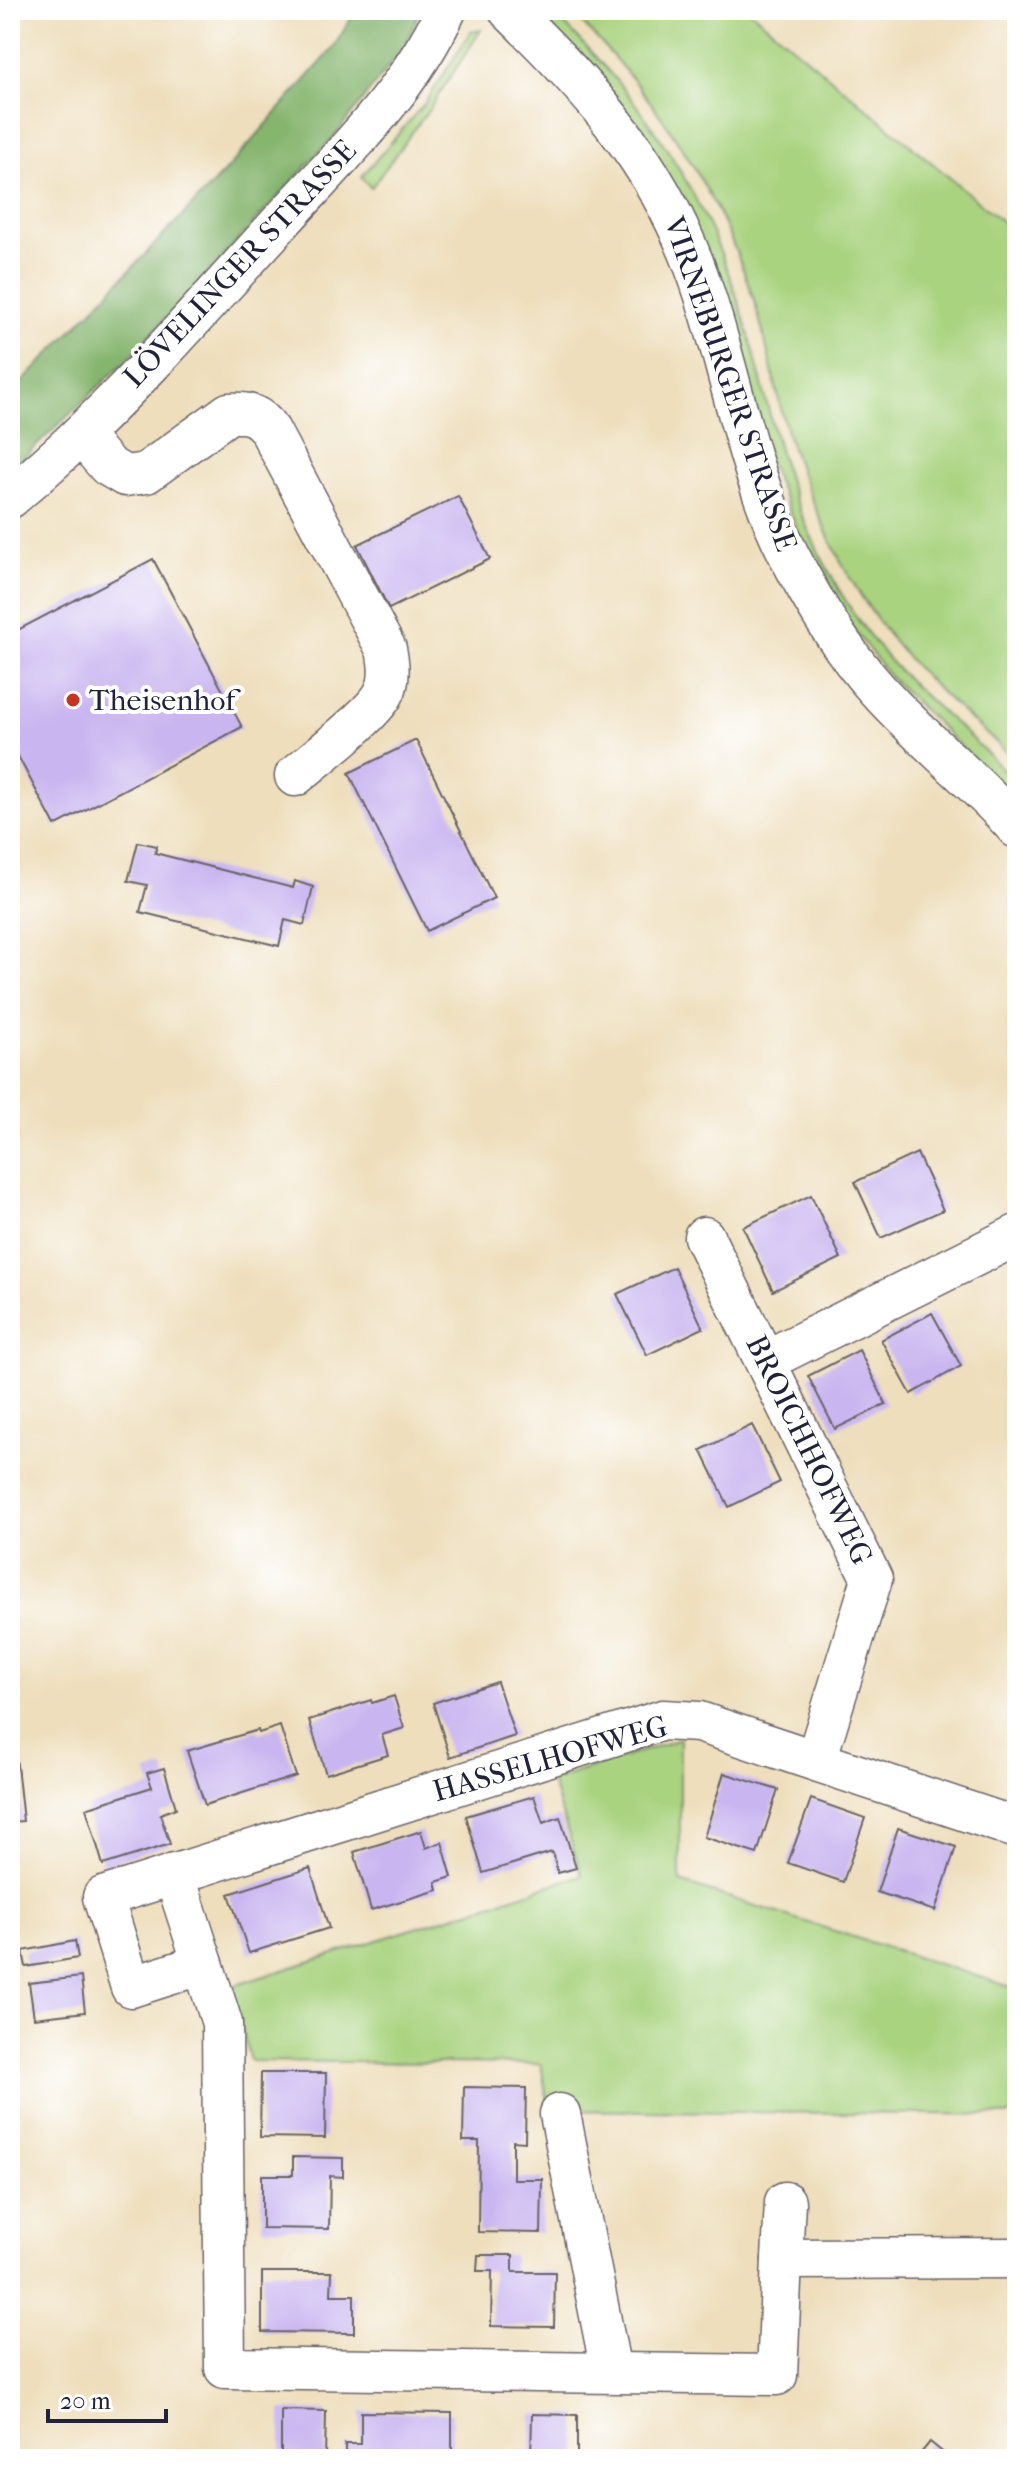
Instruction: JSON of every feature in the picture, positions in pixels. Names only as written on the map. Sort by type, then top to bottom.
[{"type":"street","name":"LÖVELINGER STRASSE","points":[[10,498],[81,435],[145,370],[347,150],[395,93],[436,33],[446,10]]},
{"type":"street","name":"VIRNEBURGER STRASSE","points":[[509,10],[572,71],[622,133],[663,197],[693,261],[754,466],[788,552],[829,627],[875,687],[990,797],[1017,828]]},
{"type":"street","points":[[81,435],[108,466],[125,476],[146,473],[229,413],[245,412],[260,417],[270,431],[386,649],[390,669],[384,693],[367,713],[295,776]]},
{"type":"street","points":[[765,1361],[1017,1235]]},
{"type":"street","name":"BROICHHOFWEG","points":[[704,1237],[872,1579],[816,1760]]},
{"type":"street","name":"HASSELHOFWEG","points":[[203,1964],[131,1987],[103,1897],[663,1720],[699,1722],[1017,1828]]},
{"type":"street","points":[[174,1874],[222,2023],[225,2368],[777,2375],[785,2202]]},
{"type":"street","points":[[560,2114],[611,2371]]},
{"type":"street","points":[[782,2259],[1017,2258]]},
{"type":"green space","points":[[356,10],[420,10],[405,46],[335,135],[129,358],[10,471],[10,395],[229,167],[332,50]]},
{"type":"green space","points":[[551,10],[575,35],[633,100],[673,158],[698,205],[721,253],[739,303],[787,477],[819,553],[840,590],[889,660],[1017,784],[1017,802],[890,677],[844,617],[803,544],[769,461],[728,308],[540,17]]},
{"type":"green space","points":[[569,10],[749,10],[1017,234],[1017,761],[915,666],[887,633],[850,577],[829,538],[796,459],[755,304],[723,222],[703,183],[656,109]]},
{"type":"green space","points":[[481,30],[430,108],[371,188],[361,177],[425,103],[471,32]]},
{"type":"green space","points":[[680,1739],[680,1882],[1017,1989],[1017,2115],[549,2110],[541,2064],[251,2061],[230,1987],[582,1875],[551,1781]]},
{"type":"building","points":[[458,496],[490,559],[389,609],[357,545]]},
{"type":"building","points":[[153,559],[242,727],[55,826],[10,741],[10,634]]},
{"type":"building","points":[[416,740],[494,898],[427,931],[349,773]]},
{"type":"building","points":[[138,842],[157,846],[155,853],[293,888],[295,881],[313,887],[304,925],[285,920],[279,946],[140,912],[147,885],[128,881]]},
{"type":"building","points":[[917,1153],[943,1210],[881,1238],[855,1182]]},
{"type":"building","points":[[811,1195],[841,1258],[773,1291],[743,1227]]},
{"type":"building","points":[[674,1267],[703,1328],[647,1355],[617,1294]]},
{"type":"building","points":[[932,1313],[961,1366],[911,1394],[881,1340]]},
{"type":"building","points":[[859,1350],[886,1404],[835,1429],[808,1376]]},
{"type":"building","points":[[752,1425],[780,1482],[729,1507],[701,1450]]},
{"type":"building","points":[[497,1682],[515,1736],[450,1757],[433,1703]]},
{"type":"building","points":[[394,1696],[404,1728],[382,1735],[388,1755],[326,1774],[309,1720],[371,1700],[372,1703]]},
{"type":"building","points":[[280,1726],[296,1776],[205,1805],[187,1751]]},
{"type":"building","points":[[16,1756],[23,1821],[10,1822],[10,1757]]},
{"type":"building","points":[[164,1768],[176,1808],[160,1814],[170,1844],[103,1865],[86,1808],[152,1787],[147,1773]]},
{"type":"building","points":[[724,1773],[778,1790],[757,1854],[704,1837]]},
{"type":"building","points":[[534,1796],[543,1823],[560,1817],[576,1868],[558,1873],[552,1852],[483,1873],[466,1816]]},
{"type":"building","points":[[811,1799],[865,1818],[843,1882],[788,1863]]},
{"type":"building","points":[[898,1828],[956,1847],[935,1911],[877,1892]]},
{"type":"building","points":[[421,1831],[426,1848],[442,1842],[452,1877],[436,1882],[438,1890],[371,1910],[354,1852]]},
{"type":"building","points":[[310,1868],[329,1928],[249,1953],[229,1894]]},
{"type":"building","points":[[75,1941],[78,1958],[26,1967],[23,1951]]},
{"type":"building","points":[[81,1977],[85,2012],[34,2018],[29,1983]]},
{"type":"building","points":[[261,2073],[326,2073],[325,2138],[260,2137]]},
{"type":"building","points":[[464,2087],[526,2088],[525,2142],[513,2141],[513,2179],[542,2179],[541,2233],[478,2232],[479,2141],[463,2141]]},
{"type":"building","points":[[293,2157],[343,2158],[343,2177],[330,2176],[329,2229],[262,2228],[262,2175],[293,2175]]},
{"type":"building","points":[[478,2255],[513,2255],[513,2272],[555,2272],[554,2327],[491,2326],[492,2271],[477,2271]]},
{"type":"building","points":[[262,2272],[332,2272],[331,2295],[354,2295],[354,2333],[262,2332]]},
{"type":"building","points":[[281,2410],[326,2411],[325,2459],[281,2459]]},
{"type":"building","points":[[361,2412],[452,2413],[452,2459],[345,2459],[345,2444],[361,2444]]},
{"type":"building","points":[[532,2414],[577,2415],[577,2459],[531,2459]]},
{"type":"building","points":[[930,2442],[951,2459],[916,2459]]},
{"type":"place","name":"Theisenhof","points":[[73,700]]}]
